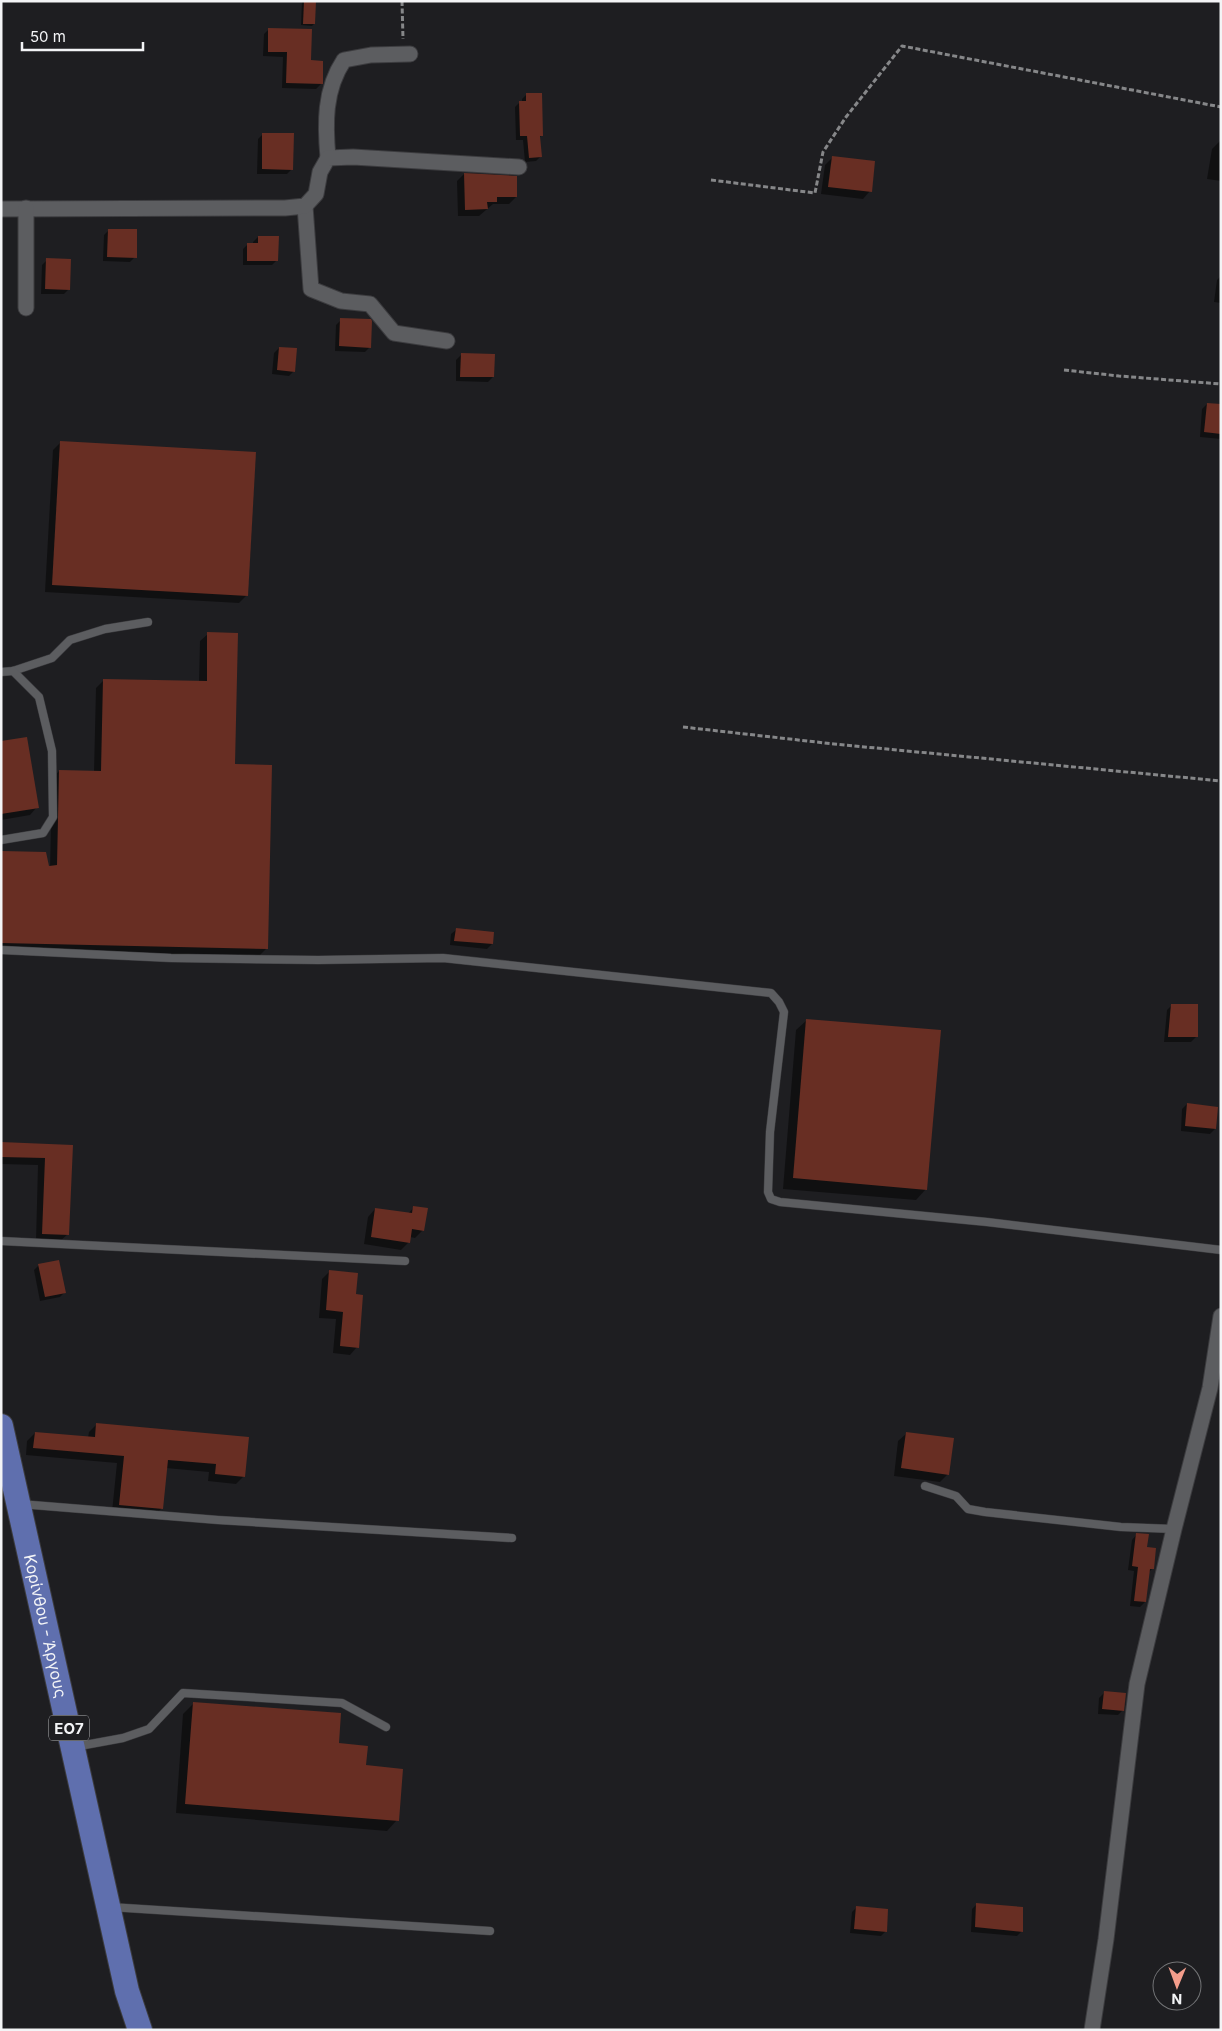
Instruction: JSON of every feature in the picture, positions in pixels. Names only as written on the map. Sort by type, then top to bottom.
[{"type":"main road","name":"Κορίνθου - Άργους","points":[[1,1426],[20,1504],[127,1991],[140,2030]]},
{"type":"street","points":[[1,209],[285,208],[305,206],[316,194],[320,172],[328,158],[325,127],[329,95],[335,73],[344,60],[405,54]]},
{"type":"street","points":[[328,158],[353,157],[520,167]]},
{"type":"street","points":[[305,206],[310,288],[341,301],[370,304],[394,333],[447,341]]},
{"type":"street","points":[[26,208],[26,308]]},
{"type":"street","points":[[1092,2030],[1106,1939],[1136,1684],[1210,1388],[1221,1316]]},
{"type":"lane","points":[[1,672],[13,671],[52,658],[70,640],[105,629],[148,622]]},
{"type":"lane","points":[[1,840],[43,833],[53,817],[52,751],[39,697],[13,671]]},
{"type":"lane","points":[[1,950],[171,958],[318,960],[442,958],[771,993],[779,1002],[784,1012],[770,1132],[768,1192],[772,1199],[780,1202],[987,1222],[1221,1250]]},
{"type":"lane","points":[[1,1241],[405,1260]]},
{"type":"lane","points":[[925,1486],[956,1496],[968,1509],[985,1512],[1121,1527],[1174,1529]]},
{"type":"lane","points":[[20,1504],[218,1520],[512,1538]]},
{"type":"lane","points":[[73,1747],[123,1738],[149,1729],[183,1694],[342,1703],[386,1727]]},
{"type":"lane","points":[[109,1906],[490,1931]]},
{"type":"path","points":[[402,1],[405,54]]},
{"type":"path","points":[[711,180],[815,193],[824,152],[846,117],[902,46],[1221,107]]},
{"type":"path","points":[[1064,370],[1221,384]]},
{"type":"path","points":[[683,727],[834,744],[1221,780]]},
{"type":"building","points":[[304,1],[316,1],[315,24],[303,24]]},
{"type":"building","points":[[268,28],[312,29],[311,60],[323,61],[323,84],[286,83],[287,52],[268,52]]},
{"type":"building","points":[[526,93],[542,93],[543,136],[540,136],[542,157],[529,158],[527,136],[520,136],[519,101],[526,101]]},
{"type":"building","points":[[262,133],[294,133],[293,170],[262,169]]},
{"type":"building","points":[[832,156],[875,161],[872,192],[828,187]]},
{"type":"building","points":[[464,173],[517,176],[517,197],[497,197],[497,202],[487,202],[488,209],[465,210]]},
{"type":"building","points":[[108,229],[137,229],[137,258],[107,257]]},
{"type":"building","points":[[258,236],[279,236],[278,261],[247,261],[247,243],[258,243]]},
{"type":"building","points":[[46,258],[71,259],[70,290],[45,289]]},
{"type":"building","points":[[340,318],[371,319],[371,348],[339,346]]},
{"type":"building","points":[[279,347],[297,348],[295,372],[277,370]]},
{"type":"building","points":[[461,353],[495,354],[494,377],[460,377]]},
{"type":"building","points":[[1207,403],[1221,404],[1221,434],[1204,432]]},
{"type":"building","points":[[60,441],[256,452],[248,596],[52,585]]},
{"type":"building","points":[[207,632],[238,633],[235,764],[272,765],[268,949],[1,943],[1,851],[46,852],[49,866],[57,865],[59,770],[101,771],[103,679],[207,681]]},
{"type":"building","points":[[27,737],[39,808],[1,814],[1,741]]},
{"type":"building","points":[[456,928],[494,932],[493,944],[454,941]]},
{"type":"building","points":[[1171,1004],[1198,1004],[1198,1037],[1168,1037]]},
{"type":"building","points":[[806,1019],[941,1030],[927,1190],[793,1178]]},
{"type":"building","points":[[1187,1103],[1218,1107],[1216,1129],[1185,1126]]},
{"type":"building","points":[[1,1142],[73,1145],[69,1235],[42,1234],[45,1158],[1,1157]]},
{"type":"building","points":[[413,1206],[428,1208],[424,1231],[412,1229],[410,1243],[371,1237],[375,1208],[412,1213]]},
{"type":"building","points":[[59,1260],[66,1293],[45,1297],[38,1264]]},
{"type":"building","points":[[329,1270],[358,1273],[356,1294],[363,1295],[359,1348],[340,1346],[343,1312],[326,1310]]},
{"type":"building","points":[[96,1423],[249,1437],[245,1477],[215,1474],[216,1464],[168,1460],[163,1509],[119,1505],[124,1456],[33,1448],[35,1432],[95,1437]]},
{"type":"building","points":[[906,1432],[954,1438],[949,1475],[901,1468]]},
{"type":"building","points":[[1136,1533],[1149,1534],[1147,1547],[1156,1548],[1154,1569],[1150,1569],[1146,1602],[1134,1601],[1138,1567],[1132,1566]]},
{"type":"building","points":[[1104,1691],[1126,1693],[1124,1711],[1102,1709]]},
{"type":"building","points":[[193,1702],[341,1713],[339,1743],[368,1746],[366,1765],[403,1769],[399,1821],[185,1804]]},
{"type":"building","points":[[976,1903],[1023,1907],[1023,1932],[975,1927]]},
{"type":"building","points":[[856,1906],[888,1909],[887,1932],[854,1929]]}]
